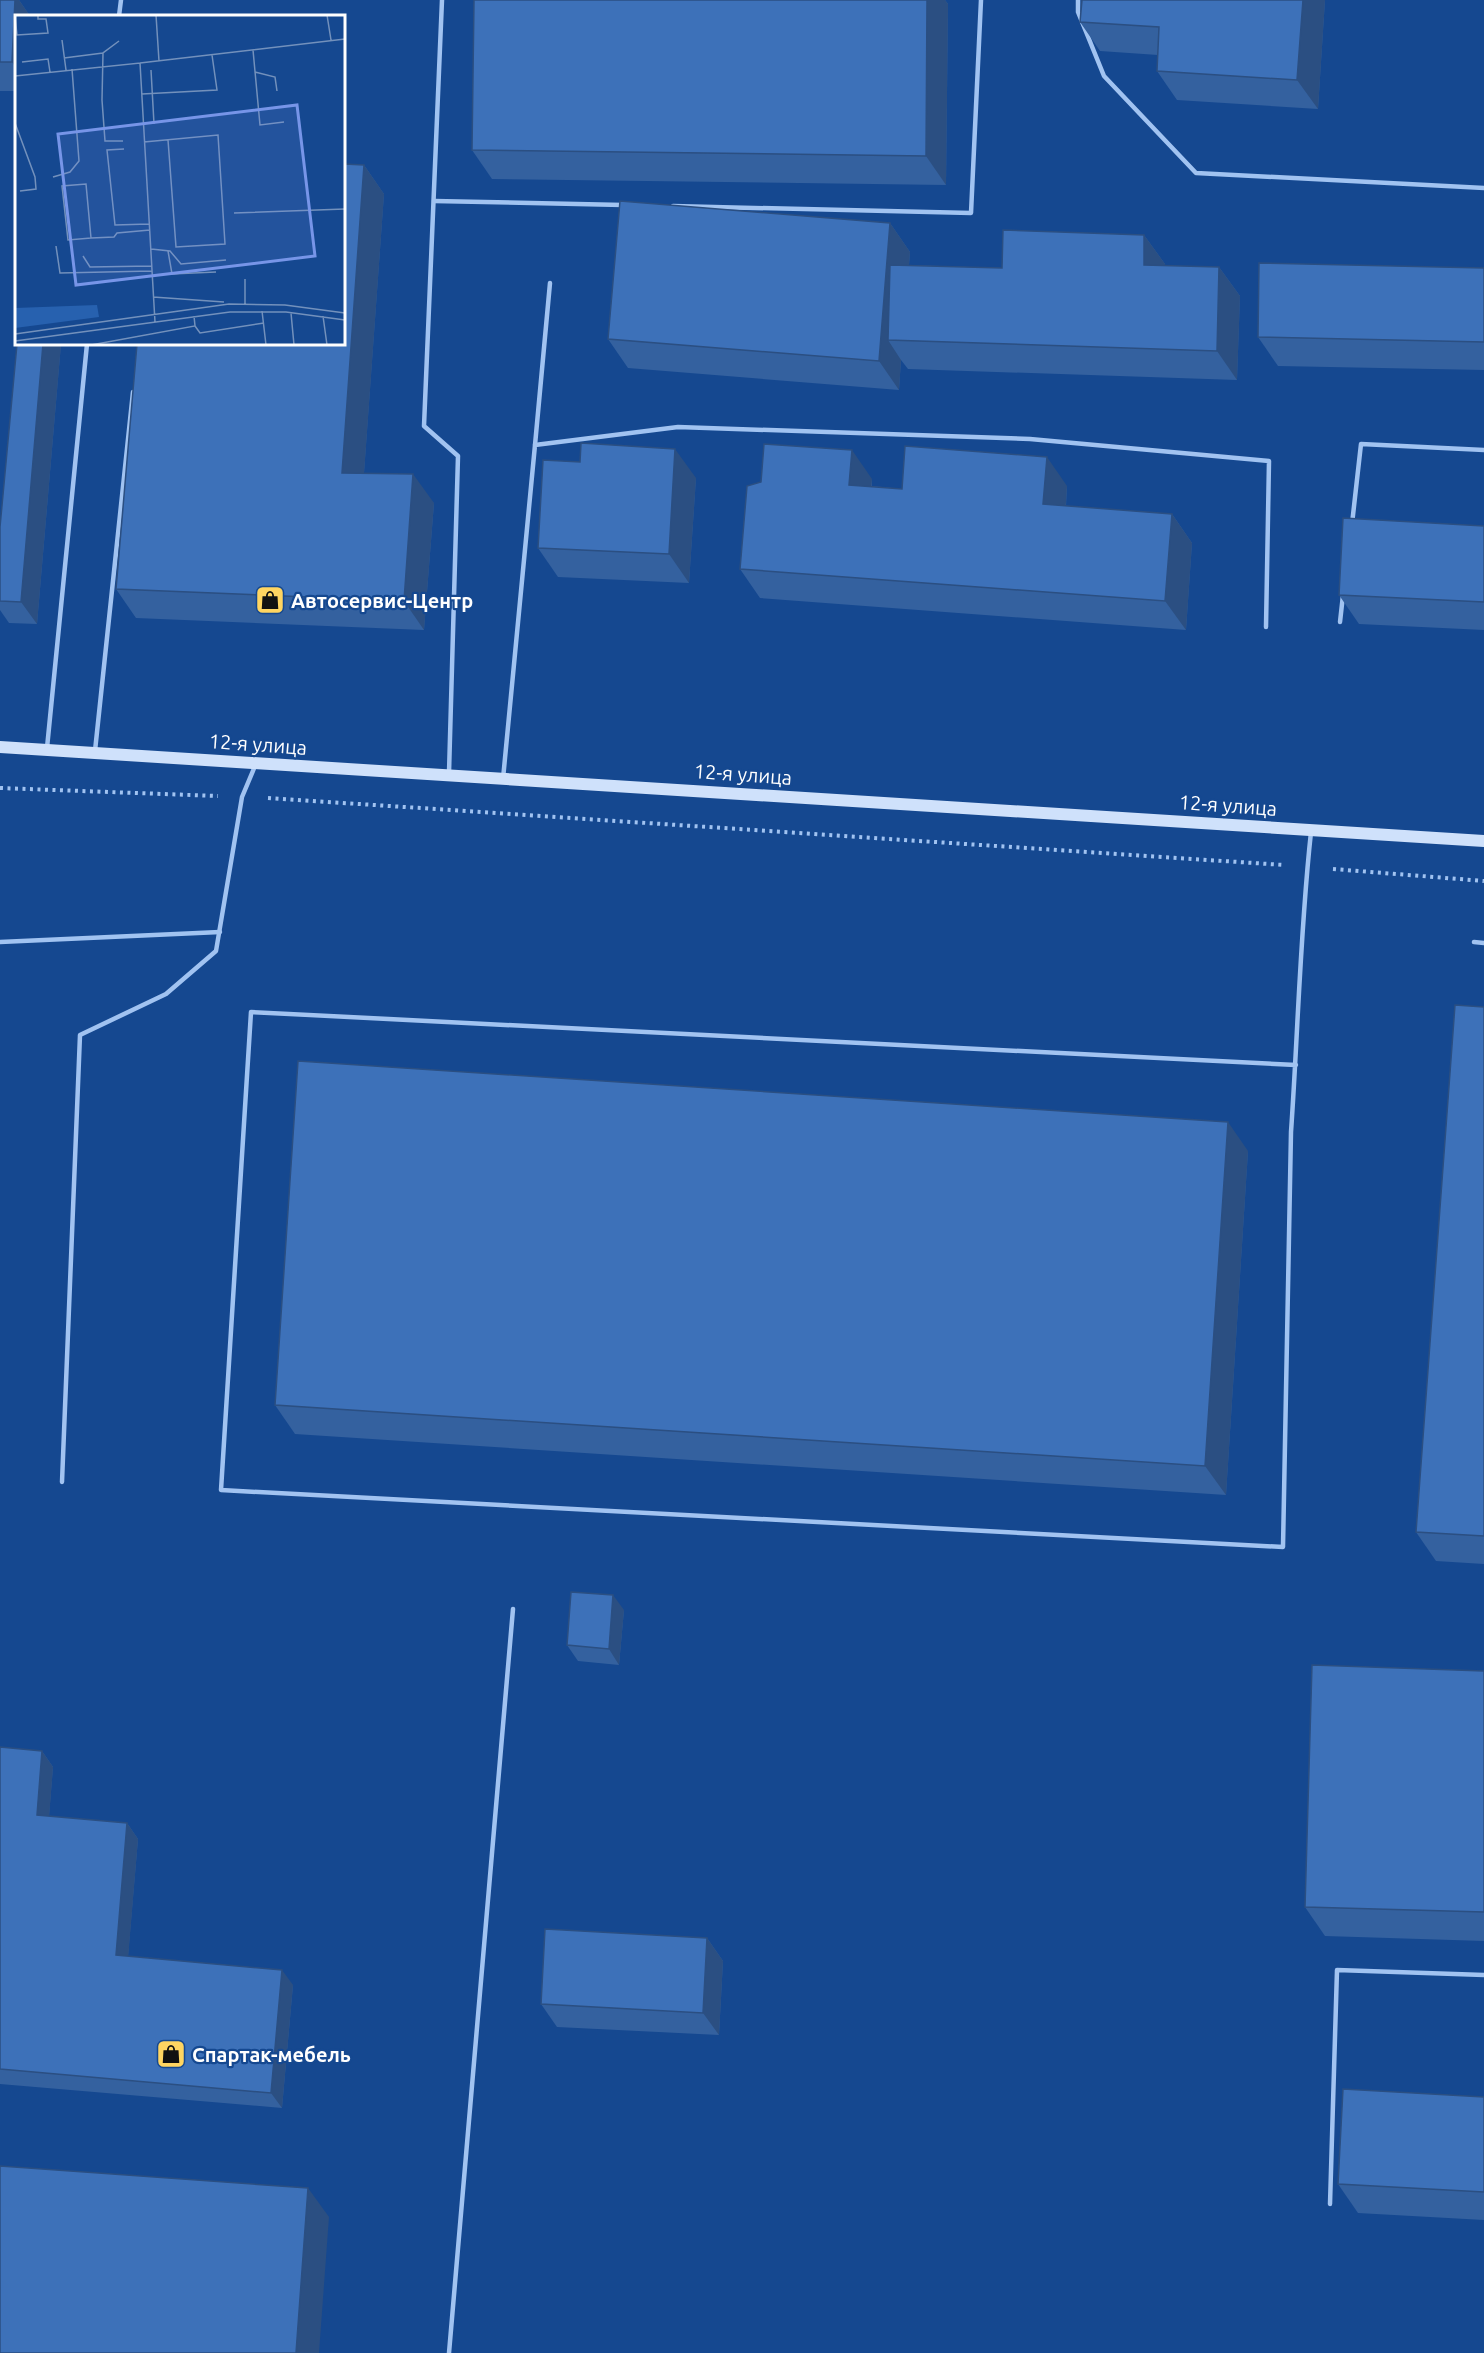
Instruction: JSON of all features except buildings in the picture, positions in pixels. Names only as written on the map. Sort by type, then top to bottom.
[{"type":"main road","name":"12-я улица","points":[[0,747],[1484,841]]},
{"type":"lane","points":[[119,15],[121,0]]},
{"type":"lane","points":[[442,0],[424,426],[458,456],[448,776]]},
{"type":"lane","points":[[661,206],[971,213],[981,0]]},
{"type":"lane","points":[[1078,0],[1078,12],[1104,76],[1196,173],[1484,188]]},
{"type":"lane","points":[[434,201],[625,205]]},
{"type":"lane","points":[[503,779],[550,283]]},
{"type":"lane","points":[[47,750],[87,345]]},
{"type":"lane","points":[[95,753],[134,390]]},
{"type":"lane","points":[[536,445],[678,428],[1030,439],[1269,461],[1266,627]]},
{"type":"lane","points":[[1351,527],[1361,444],[1484,450]]},
{"type":"lane","points":[[1340,622],[1344,586]]},
{"type":"lane","points":[[62,1482],[80,1035],[166,994],[216,951],[242,797],[256,764]]},
{"type":"lane","points":[[1296,1065],[251,1012],[221,1490],[1283,1547],[1291,1132],[1296,1065],[1307,866],[1311,830]]},
{"type":"lane","points":[[0,942],[220,932]]},
{"type":"lane","points":[[1474,942],[1484,943]]},
{"type":"lane","points":[[449,2353],[513,1610]]},
{"type":"lane","points":[[1330,2204],[1337,1970],[1484,1975]]},
{"type":"path","points":[[0,788],[242,797],[1307,866],[1484,881]]},
{"type":"place","name":"Автосервис-Центр","points":[[270,600]]},
{"type":"place","name":"Спартак-мебель","points":[[171,2054]]}]
